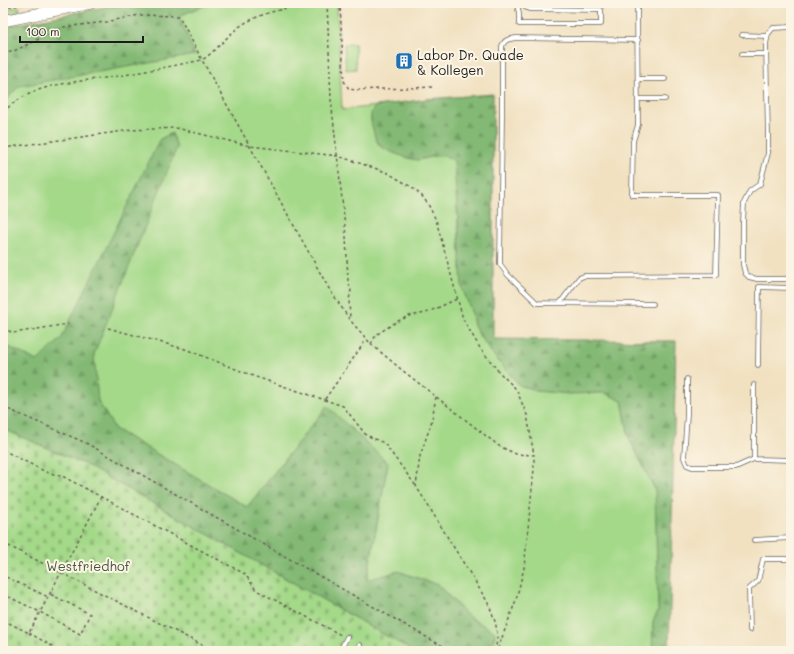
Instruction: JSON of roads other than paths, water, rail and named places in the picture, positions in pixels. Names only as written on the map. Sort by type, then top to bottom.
[{"type":"main road","points":[[3,21],[91,3]]},
{"type":"lane","points":[[517,3],[519,24],[601,24],[601,10],[529,9],[525,7],[523,3]]},
{"type":"lane","points":[[560,303],[579,278],[584,276],[716,275],[718,195],[632,195],[633,141],[638,125],[638,3]]},
{"type":"lane","points":[[791,27],[773,28],[767,36],[768,153],[760,184],[750,191],[744,203],[743,223],[743,265],[745,273],[749,277],[757,279],[791,279]]},
{"type":"lane","points":[[742,35],[767,36]]},
{"type":"lane","points":[[638,40],[516,38],[508,39],[504,42],[502,46],[500,264],[508,276],[537,303],[652,304]]},
{"type":"lane","points":[[742,54],[766,54]]},
{"type":"lane","points":[[638,79],[665,79]]},
{"type":"lane","points":[[638,99],[665,100]]},
{"type":"lane","points":[[758,365],[759,288],[791,288]]},
{"type":"lane","points":[[686,379],[687,414],[684,458],[686,465],[692,467],[736,467],[754,460],[791,460]]},
{"type":"lane","points":[[754,385],[754,460]]},
{"type":"lane","points":[[754,540],[791,538]]},
{"type":"lane","points":[[750,630],[749,589],[758,581],[763,559],[791,559]]},
{"type":"lane","points":[[340,651],[346,637]]},
{"type":"lane","points":[[357,651],[360,645]]},
{"type":"place","name":"Labor Dr. Quade & Kollegen","points":[[404,61]]},
{"type":"park label","name":"Westfriedhof","points":[[88,565]]}]
